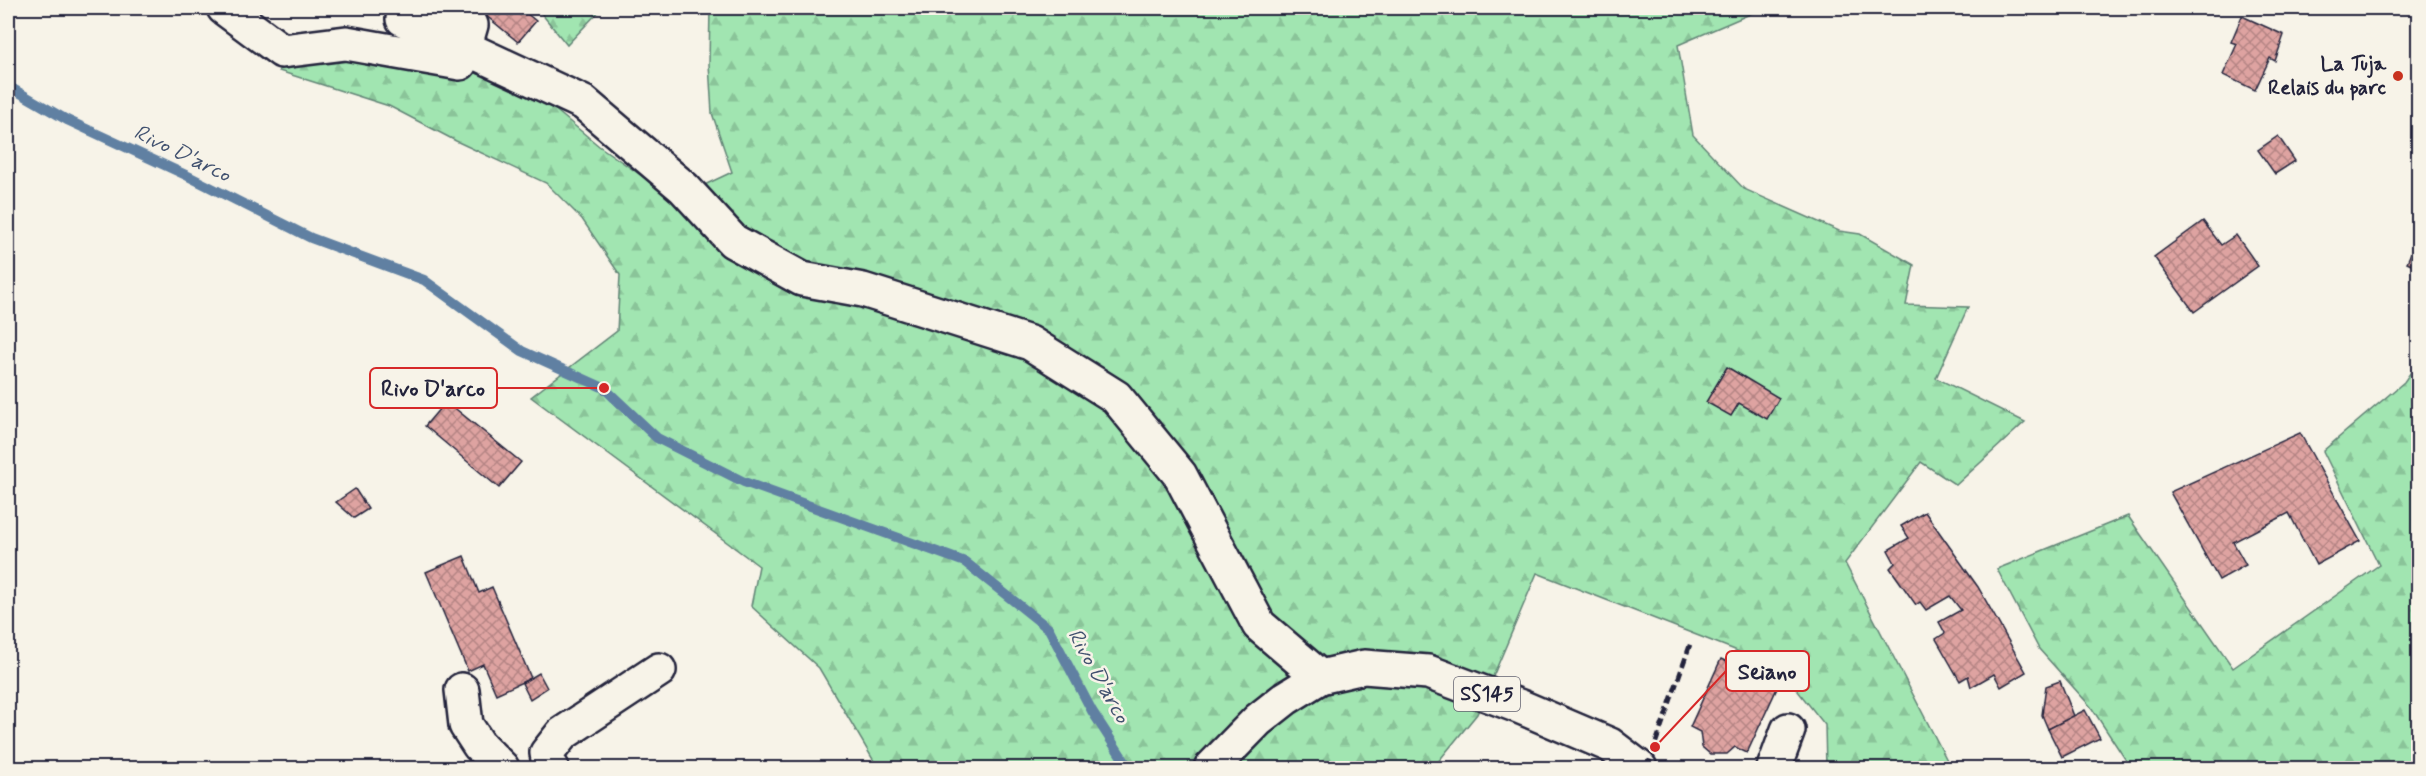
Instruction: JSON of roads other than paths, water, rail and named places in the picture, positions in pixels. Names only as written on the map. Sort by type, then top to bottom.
[{"type":"main road","points":[[224,8],[282,51],[346,43],[460,63],[471,26],[436,8]]},
{"type":"main road","points":[[403,19],[584,103],[684,188],[733,241],[802,279],[863,290],[1030,343],[1116,397],[1180,476],[1259,625],[1320,677]]},
{"type":"main road","name":"SS145","points":[[1221,759],[1258,720],[1286,698],[1320,677],[1364,667],[1428,672],[1521,707],[1610,745],[1640,768]]},
{"type":"main road","points":[[552,768],[549,765],[547,753],[562,734],[659,670]]},
{"type":"main road","points":[[462,690],[466,725],[479,745],[502,768]]},
{"type":"main road","points":[[1774,768],[1788,730]]},
{"type":"waterway","name":"Rivo D'arco","points":[[8,86],[67,120],[188,176],[311,238],[424,280],[522,351],[604,388],[657,438],[744,482],[965,562],[1049,629],[1092,711],[1129,768]]},
{"type":"railway","points":[[1647,768],[1691,642]]},
{"type":"place","name":"La Tuja Relais du parc","points":[[2398,76]]},
{"type":"place","name":"Rivo D'arco","points":[[604,388]]},
{"type":"place","name":"Seiano","points":[[1655,747]]}]
